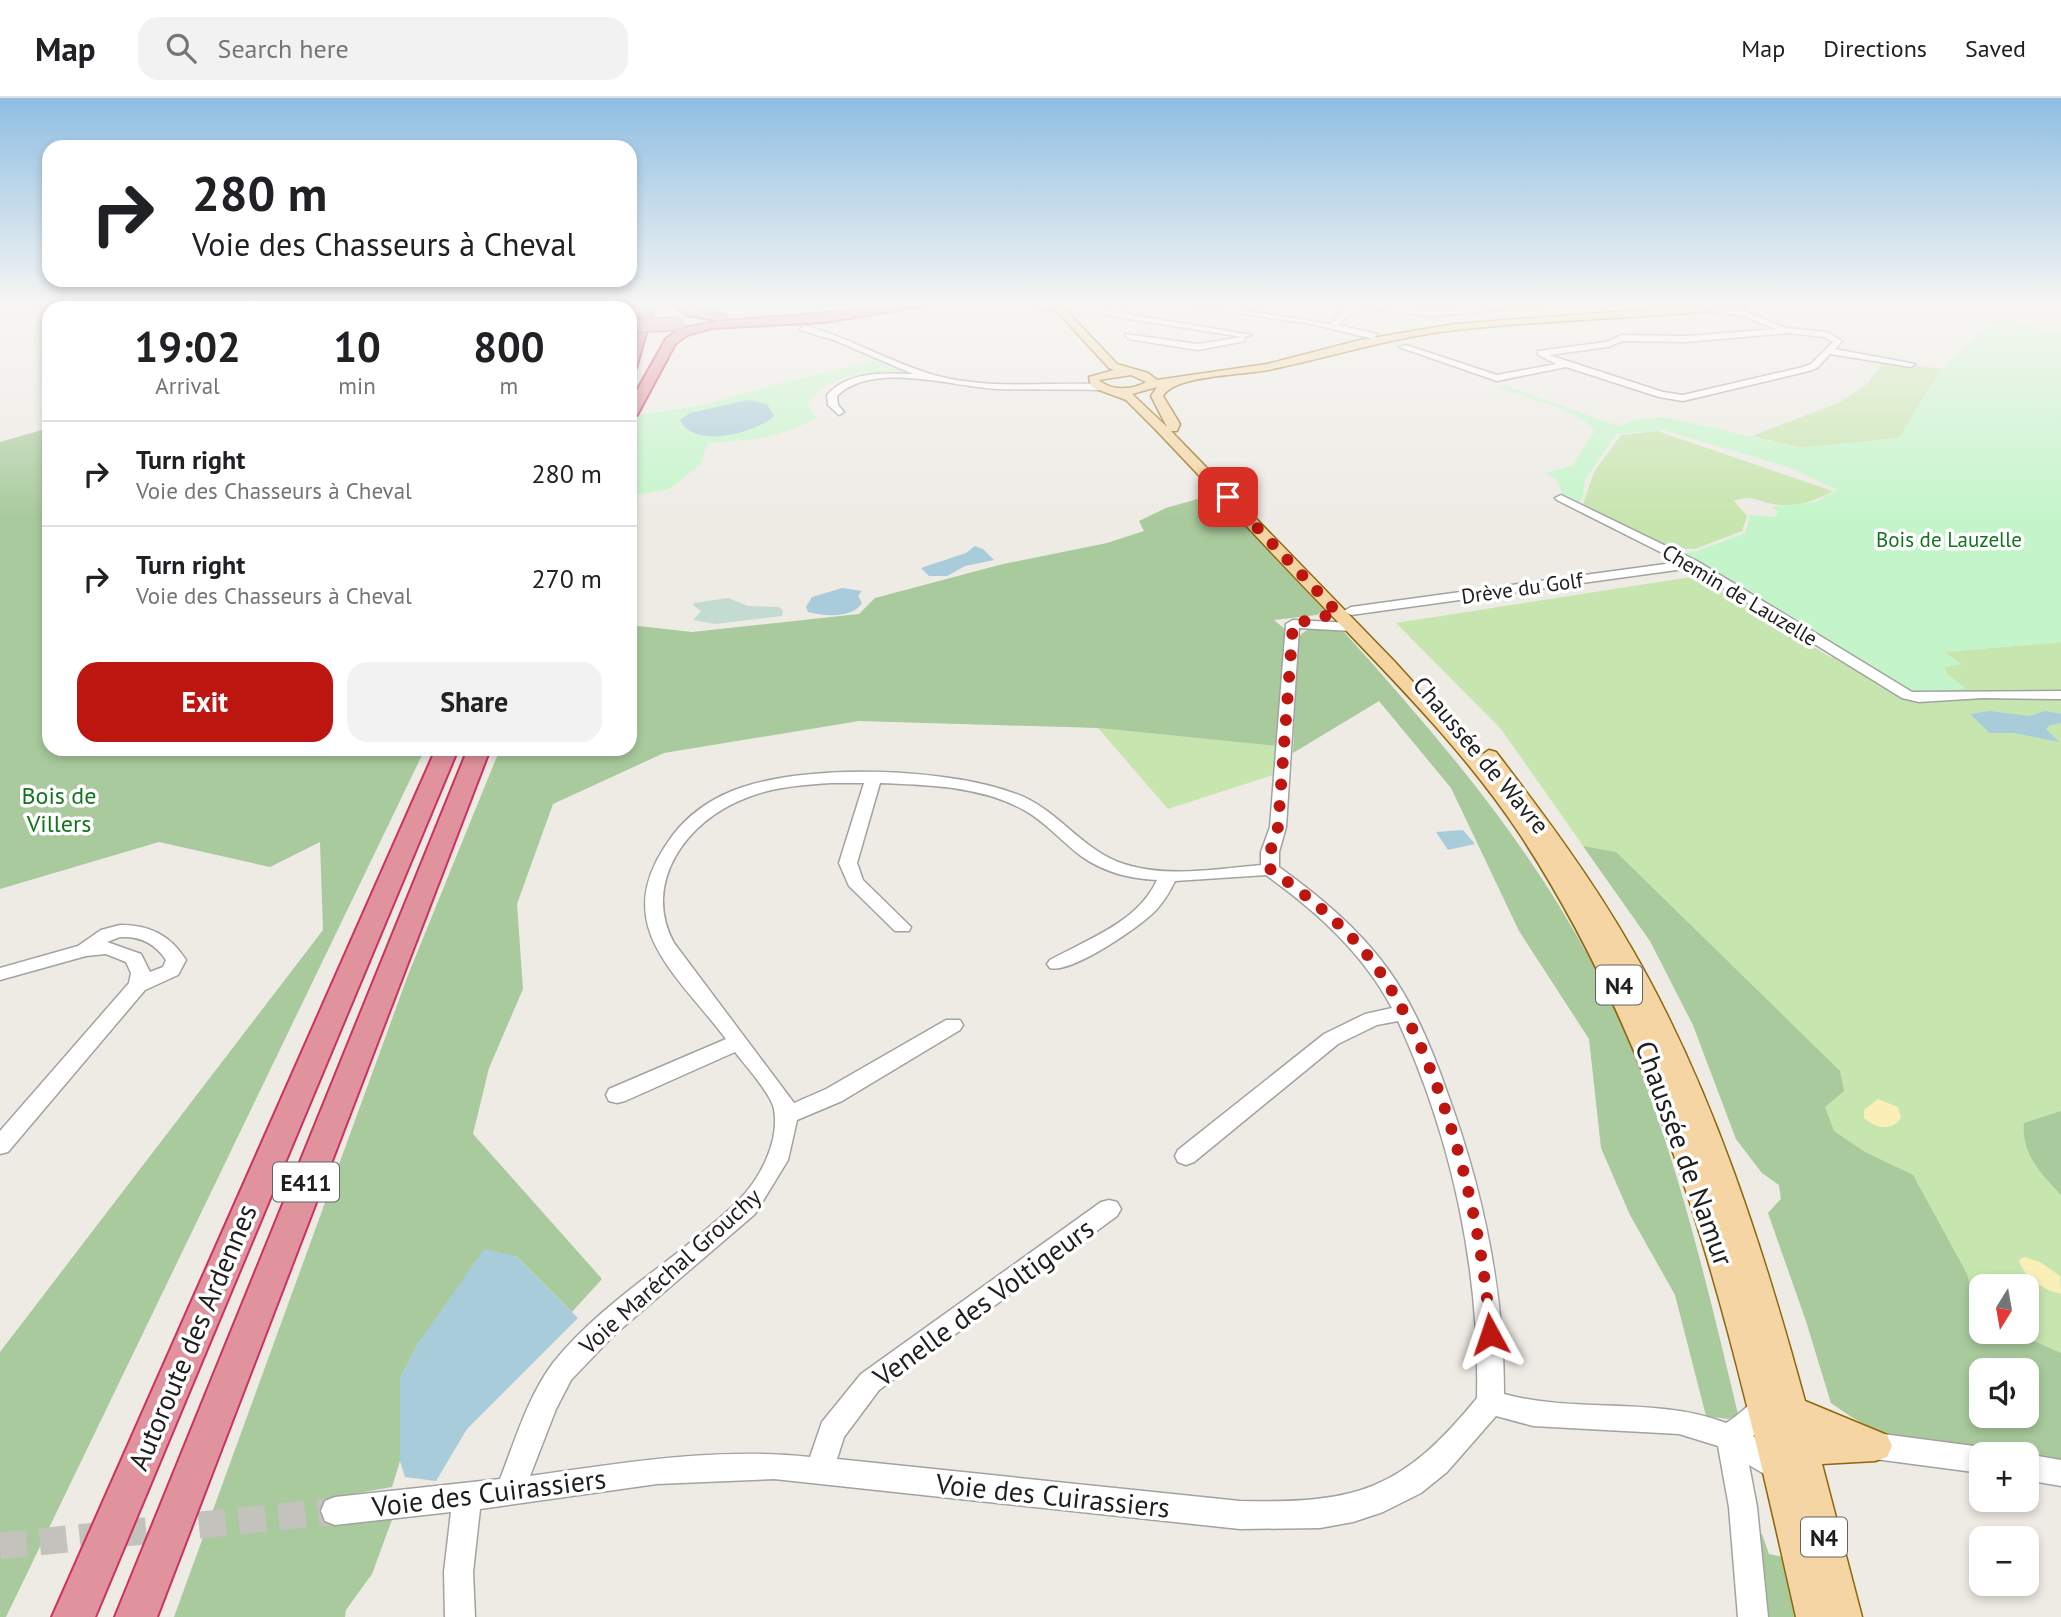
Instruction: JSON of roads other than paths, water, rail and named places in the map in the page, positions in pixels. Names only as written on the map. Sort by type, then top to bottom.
[{"type":"highway","points":[[637,402],[651,377]]},
{"type":"highway","name":"Autoroute des Ardennes","points":[[73,1617],[444,756]]},
{"type":"highway","name":"Autoroute des Ardennes","points":[[136,1617],[476,756]]},
{"type":"main road","points":[[1099,377],[1099,380],[1111,377]]},
{"type":"main road","points":[[1138,377],[1147,382],[1186,377]]},
{"type":"main road","points":[[1173,428],[1174,424],[1157,400],[1158,392],[1178,382],[1197,377]]},
{"type":"main road","name":"Chaussée de Wavre","points":[[1099,380],[1130,398],[1159,426],[1491,759],[1548,832],[1592,899],[1672,1050],[1706,1131],[1738,1226]]},
{"type":"main road","name":"Chaussée de Wavre","points":[[1115,390],[1147,382],[1147,399],[1347,617]]},
{"type":"main road","name":"Chaussée de Namur","points":[[1347,617],[1498,790],[1552,867],[1605,957],[1647,1046],[1689,1150],[1727,1269],[1777,1409]]},
{"type":"main road","name":"Chaussée de Namur","points":[[1738,1226],[1791,1463],[1844,1617]]},
{"type":"main road","points":[[1777,1409],[1875,1446]]},
{"type":"main road","points":[[1791,1463],[1822,1448],[1875,1446]]},
{"type":"main road","name":"Chaussée de Namur","points":[[1791,1463],[1814,1617]]},
{"type":"street","points":[[866,377],[842,382],[823,396],[824,405],[835,412],[832,395],[849,383],[882,377],[933,377],[991,386],[1050,387],[1099,380]]},
{"type":"street","points":[[1605,377],[1662,396],[1690,397],[1773,377]]},
{"type":"street","name":"Chemin de Lauzelle","points":[[1561,498],[1693,564],[1901,692],[1915,697],[2061,695]]},
{"type":"street","name":"Drève du Golf","points":[[1347,617],[1693,564]]},
{"type":"street","points":[[1293,624],[1347,617]]},
{"type":"street","points":[[1293,624],[1347,617]]},
{"type":"street","points":[[1270,869],[1270,852],[1279,815],[1293,624]]},
{"type":"street","points":[[953,1025],[834,1095],[786,1115],[785,1106],[672,955],[656,926],[652,896],[663,861],[676,841],[701,817],[742,793],[771,783],[804,778],[874,778],[954,784],[1006,796],[1041,813],[1079,849],[1100,862],[1132,872],[1168,876],[1270,869],[1321,908],[1350,937],[1381,974],[1415,1036],[1450,1128],[1472,1203],[1489,1310],[1492,1358],[1490,1402],[1533,1413],[1679,1422],[1730,1435],[1791,1463]]},
{"type":"street","points":[[874,778],[850,853],[849,871],[858,886],[891,911],[902,927]]},
{"type":"street","points":[[1057,964],[1149,909],[1164,889],[1168,876]]},
{"type":"street","points":[[0,1146],[138,985],[171,971],[176,960],[162,940],[125,930],[105,932],[95,937],[85,950]]},
{"type":"street","points":[[0,974],[85,950],[108,948],[134,958],[141,973],[138,985]]},
{"type":"street","points":[[1186,1156],[1331,1039],[1371,1019],[1403,1013]]},
{"type":"street","points":[[617,1095],[739,1042]]},
{"type":"street","name":"Voie Maréchal Grouchy","points":[[509,1492],[544,1404],[562,1372],[605,1327],[747,1207],[765,1184],[781,1154],[787,1133],[786,1115]]},
{"type":"street","name":"Venelle des Voltigeurs","points":[[820,1469],[832,1431],[870,1381],[1109,1209]]},
{"type":"street","name":"Voie des Cuirassiers","points":[[335,1511],[509,1492],[670,1470],[774,1466],[1240,1516],[1283,1518],[1365,1506],[1421,1478],[1456,1445],[1490,1402]]},
{"type":"street","points":[[1730,1435],[1777,1409]]},
{"type":"street","points":[[1730,1435],[1742,1497],[1753,1617]]},
{"type":"street","points":[[1875,1446],[1969,1458]]},
{"type":"street","points":[[2039,1469],[2061,1473]]},
{"type":"street","points":[[460,1617],[457,1599],[460,1542],[468,1497]]},
{"type":"water","points":[[748,400],[767,404],[774,416],[754,428],[726,436],[698,434],[687,429],[680,420],[690,413]]},
{"type":"water","points":[[975,546],[983,549],[994,560],[965,566],[947,576],[929,576],[921,568],[966,553]]},
{"type":"water","points":[[842,588],[862,591],[858,596],[862,603],[852,612],[822,615],[808,612],[806,607],[812,597]]},
{"type":"water","points":[[1990,711],[2029,716],[2045,711],[2061,714],[2061,723],[2050,725],[2046,729],[2059,742],[2014,733],[1990,733],[1970,714]]},
{"type":"water","points":[[1463,830],[1475,844],[1448,850],[1436,832]]},
{"type":"water","points":[[484,1249],[516,1256],[578,1318],[467,1429],[436,1481],[405,1477],[400,1461],[400,1378],[419,1342]]},
{"type":"tunnel","points":[[0,1546],[335,1511]]},
{"type":"park label","name":"Bois de Lauzelle","points":[[1949,539]]},
{"type":"park label","name":"Bois de Villers","points":[[59,809]]}]
